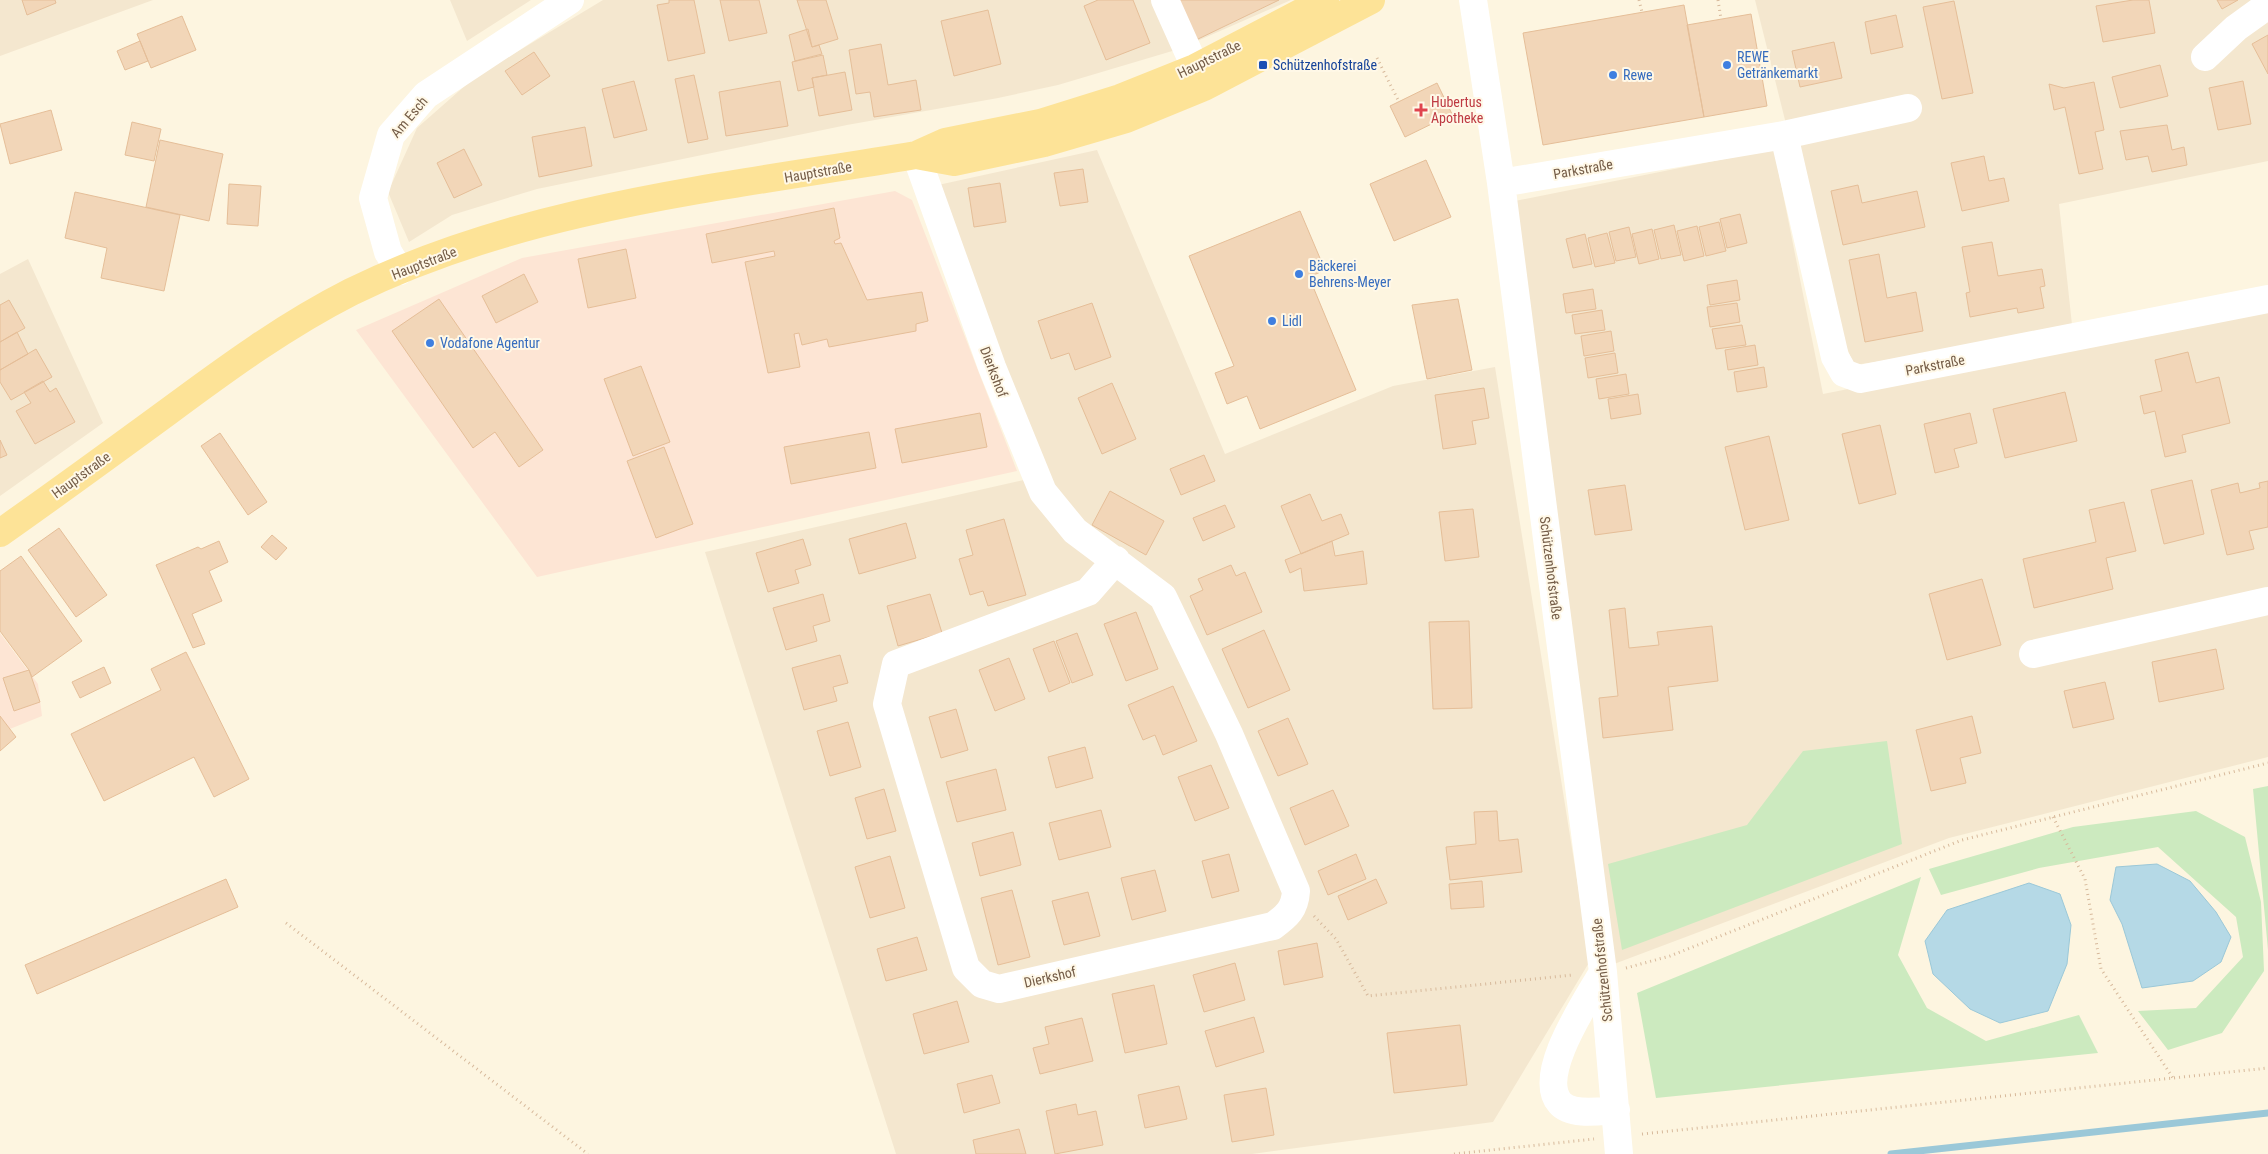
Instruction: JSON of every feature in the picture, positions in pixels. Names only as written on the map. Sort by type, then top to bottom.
[{"type":"main road","name":"Hauptstraße","points":[[0,532],[248,353],[352,292],[400,271],[491,237],[541,223],[672,196],[916,155],[945,142],[1040,123],[1120,98],[1199,77],[1330,6],[1371,0]]},
{"type":"street","name":"Am Esch","points":[[400,271],[388,252],[373,198],[391,135],[426,95],[570,0]]},
{"type":"street","points":[[1165,0],[1199,77]]},
{"type":"street","name":"Schützenhofstraße","points":[[1473,0],[1501,183],[1603,972],[1618,1146]]},
{"type":"street","points":[[2205,57],[2236,28],[2268,5]]},
{"type":"street","name":"Parkstraße","points":[[1501,183],[1784,135],[1908,108]]},
{"type":"street","name":"Parkstraße","points":[[1784,135],[1835,357],[1844,373],[1860,379],[2268,299]]},
{"type":"street","name":"Dierkshof","points":[[916,155],[992,367],[1043,492],[1075,531],[1116,560],[1163,597],[1229,734],[1294,882],[1295,903],[1287,915],[1273,926],[999,989],[982,984],[966,968],[887,704],[896,664],[1088,592],[1116,560]]},
{"type":"street","points":[[2033,654],[2268,601]]},
{"type":"street","points":[[1603,972],[1562,1046],[1555,1068],[1553,1089],[1560,1104],[1572,1110],[1616,1110]]},
{"type":"path","points":[[1639,0],[1642,12]]},
{"type":"path","points":[[1718,0],[1721,19]]},
{"type":"path","points":[[1377,58],[1399,102]]},
{"type":"path","points":[[1295,903],[1312,914],[1336,939],[1368,996],[1603,972],[1670,956],[1962,840],[2268,763]]},
{"type":"path","points":[[2053,816],[2085,879],[2101,969],[2173,1078]]},
{"type":"path","points":[[286,923],[588,1154]]},
{"type":"path","points":[[1454,1154],[1618,1146],[2268,1068]]},
{"type":"shaded area","points":[[0,0],[153,0],[0,56]]},
{"type":"shaded area","points":[[450,0],[531,0],[467,41]]},
{"type":"shaded area","points":[[603,0],[1291,0],[1179,49],[1058,85],[998,98],[847,125],[537,189],[452,215],[409,242],[388,192],[417,128],[475,77]]},
{"type":"shaded area","points":[[1755,0],[2268,0],[2268,161],[2059,204],[2073,334],[1854,365],[1835,320]]},
{"type":"shaded area","points":[[1774,149],[1823,394],[2268,306],[2268,757],[1949,838],[1614,964],[1510,202]]},
{"type":"shaded area","points":[[1097,150],[1225,454],[1393,386],[1495,367],[1590,961],[1493,1122],[1252,1154],[896,1154],[705,552],[1046,475],[938,185]]},
{"type":"shaded area","points":[[895,191],[912,200],[1017,471],[537,577],[356,330],[522,258]]},
{"type":"shaded area","points":[[28,259],[103,423],[0,496],[0,274]]},
{"type":"shaded area","points":[[0,633],[38,684],[42,716],[0,733]]},
{"type":"green space","points":[[1887,741],[1902,844],[1622,950],[1608,864],[1747,825],[1803,751]]},
{"type":"green space","points":[[2268,786],[2268,950],[2253,789]]},
{"type":"green space","points":[[2196,811],[2245,837],[2261,902],[2264,971],[2222,1033],[2168,1050],[2138,1011],[2196,1008],[2243,957],[2236,917],[2158,847],[2039,868],[1941,895],[1929,869],[2073,827]]},
{"type":"green space","points":[[1921,877],[1898,955],[1927,1008],[1986,1041],[2079,1015],[2098,1053],[1656,1098],[1637,993]]},
{"type":"water","points":[[2157,864],[2190,881],[2216,912],[2231,937],[2221,962],[2193,981],[2142,988],[2122,924],[2110,900],[2116,867]]},
{"type":"water","points":[[2029,883],[2060,894],[2071,925],[2067,964],[2048,1011],[2000,1023],[1970,1009],[1933,974],[1925,941],[1947,910]]},
{"type":"building","points":[[22,0],[55,0],[56,3],[27,15]]},
{"type":"building","points":[[669,0],[694,0],[705,53],[668,61],[657,5],[669,3]]},
{"type":"building","points":[[720,0],[759,0],[767,33],[729,41]]},
{"type":"building","points":[[797,0],[826,0],[838,39],[812,47]]},
{"type":"building","points":[[1098,0],[1133,0],[1150,43],[1106,60],[1084,6]]},
{"type":"building","points":[[1177,0],[1279,0],[1196,40]]},
{"type":"building","points":[[2133,0],[2149,0],[2155,33],[2103,42],[2096,6]]},
{"type":"building","points":[[2217,0],[2238,0],[2222,9]]},
{"type":"building","points":[[1954,1],[1973,93],[1942,99],[1923,7]]},
{"type":"building","name":"Rewe","points":[[1684,5],[1704,117],[1543,145],[1523,33]]},
{"type":"building","points":[[988,10],[1001,64],[954,76],[941,21]]},
{"type":"building","name":"REWE Getränkemarkt","points":[[1751,14],[1767,106],[1704,117],[1687,25]]},
{"type":"building","points":[[1896,15],[1903,47],[1871,54],[1865,22]]},
{"type":"building","points":[[182,16],[196,50],[151,68],[137,34]]},
{"type":"building","points":[[808,29],[812,47],[819,45],[822,54],[795,61],[789,35]]},
{"type":"building","points":[[2268,35],[2268,74],[2252,44]]},
{"type":"building","points":[[140,41],[148,61],[125,70],[117,51]]},
{"type":"building","points":[[1834,42],[1842,78],[1800,87],[1792,51]]},
{"type":"building","points":[[881,44],[888,85],[916,80],[921,110],[874,117],[870,92],[856,94],[849,50]]},
{"type":"building","points":[[534,52],[550,76],[522,95],[505,71]]},
{"type":"building","points":[[823,55],[827,75],[812,78],[814,87],[798,91],[792,62]]},
{"type":"building","points":[[2160,65],[2168,96],[2120,108],[2112,77]]},
{"type":"building","points":[[845,72],[852,110],[819,116],[812,78]]},
{"type":"building","points":[[694,75],[708,139],[688,143],[675,79]]},
{"type":"building","points":[[634,81],[647,130],[614,138],[602,89]]},
{"type":"building","points":[[780,81],[788,126],[726,136],[719,92]]},
{"type":"building","points":[[2243,81],[2251,124],[2218,130],[2209,88]]},
{"type":"building","points":[[2094,82],[2104,130],[2095,132],[2103,169],[2079,174],[2065,107],[2054,110],[2049,84],[2064,88]]},
{"type":"building","name":"Hubertus Apotheke","points":[[1437,83],[1452,114],[1405,137],[1390,106]]},
{"type":"building","points":[[51,110],[62,150],[10,164],[0,124]]},
{"type":"building","points":[[132,122],[161,129],[154,161],[125,155]]},
{"type":"building","points":[[2167,125],[2172,150],[2184,147],[2187,165],[2152,172],[2148,156],[2126,160],[2120,131]]},
{"type":"building","points":[[585,127],[592,166],[539,177],[532,137]]},
{"type":"building","points":[[160,140],[223,154],[209,221],[146,207]]},
{"type":"building","points":[[464,149],[482,185],[454,198],[437,163]]},
{"type":"building","points":[[1984,156],[1989,181],[2004,178],[2009,201],[1962,211],[1951,163]]},
{"type":"building","points":[[1426,160],[1451,217],[1394,241],[1370,184]]},
{"type":"building","points":[[1083,169],[1088,202],[1060,206],[1054,173]]},
{"type":"building","points":[[1000,183],[1006,222],[974,227],[968,188]]},
{"type":"building","points":[[229,184],[261,186],[258,226],[227,224]]},
{"type":"building","points":[[1858,185],[1862,203],[1917,191],[1925,227],[1843,245],[1831,191]]},
{"type":"building","points":[[75,192],[180,215],[164,291],[101,278],[107,248],[65,238]]},
{"type":"building","points":[[834,208],[840,238],[834,241],[835,244],[841,243],[867,300],[922,292],[928,321],[916,324],[916,331],[829,347],[827,339],[802,345],[799,333],[794,334],[800,367],[768,373],[745,262],[775,256],[774,251],[712,263],[706,234]]},
{"type":"building","name":"Lidl","points":[[1300,211],[1325,270],[1309,277],[1356,390],[1260,429],[1247,396],[1227,404],[1215,373],[1234,366],[1189,256]]},
{"type":"building","points":[[1740,214],[1747,243],[1727,248],[1720,219]]},
{"type":"building","points":[[1719,222],[1726,251],[1706,256],[1699,227]]},
{"type":"building","points":[[1674,225],[1681,255],[1661,259],[1654,230]]},
{"type":"building","points":[[1697,226],[1704,256],[1684,261],[1677,231]]},
{"type":"building","points":[[1629,227],[1636,257],[1616,261],[1609,232]]},
{"type":"building","points":[[1652,229],[1659,259],[1639,264],[1632,234]]},
{"type":"building","points":[[1607,233],[1615,263],[1595,267],[1588,238]]},
{"type":"building","points":[[1585,234],[1592,264],[1573,268],[1566,239]]},
{"type":"building","points":[[1992,242],[1998,276],[2042,269],[2045,286],[2040,287],[2044,308],[2018,313],[2017,308],[1970,317],[1966,293],[1970,292],[1962,247]]},
{"type":"building","points":[[626,249],[636,298],[588,308],[578,259]]},
{"type":"building","points":[[1879,254],[1887,298],[1916,292],[1923,331],[1865,342],[1849,260]]},
{"type":"building","points":[[524,274],[538,302],[496,323],[482,296]]},
{"type":"building","points":[[1737,280],[1740,300],[1710,305],[1707,285]]},
{"type":"building","points":[[1593,289],[1596,309],[1566,313],[1563,294]]},
{"type":"building","points":[[439,299],[543,450],[519,467],[495,432],[473,448],[392,331]]},
{"type":"building","points":[[1458,299],[1472,370],[1427,379],[1412,305]]},
{"type":"building","points":[[9,300],[25,328],[0,342],[0,305]]},
{"type":"building","points":[[1092,303],[1111,357],[1075,370],[1069,353],[1051,359],[1038,321]]},
{"type":"building","points":[[1737,303],[1740,322],[1710,327],[1707,307]]},
{"type":"building","points":[[1602,310],[1605,330],[1575,334],[1572,315]]},
{"type":"building","points":[[1742,325],[1746,345],[1716,349],[1712,329]]},
{"type":"building","points":[[1611,331],[1614,351],[1584,356],[1581,336]]},
{"type":"building","points":[[17,332],[28,354],[0,370],[0,342]]},
{"type":"building","points":[[1755,345],[1758,365],[1728,370],[1725,350]]},
{"type":"building","points":[[36,349],[52,377],[11,400],[0,382],[0,370]]},
{"type":"building","points":[[2188,352],[2196,383],[2219,377],[2230,423],[2182,435],[2186,452],[2165,457],[2155,411],[2144,414],[2140,396],[2162,391],[2155,360]]},
{"type":"building","points":[[1615,353],[1618,373],[1588,378],[1585,358]]},
{"type":"building","points":[[641,366],[670,442],[633,456],[604,379]]},
{"type":"building","points":[[1764,367],[1767,387],[1737,392],[1734,372]]},
{"type":"building","points":[[1626,374],[1629,394],[1599,399],[1596,379]]},
{"type":"building","points":[[43,381],[50,392],[56,388],[75,422],[35,444],[16,411],[31,403],[24,392]]},
{"type":"building","points":[[1112,383],[1136,439],[1102,454],[1078,398]]},
{"type":"building","points":[[1484,388],[1489,418],[1472,421],[1476,444],[1443,449],[1435,395]]},
{"type":"building","points":[[2065,392],[2077,441],[2005,458],[1993,409]]},
{"type":"building","points":[[1638,394],[1641,414],[1611,419],[1608,399]]},
{"type":"building","points":[[980,413],[987,447],[902,463],[895,429]]},
{"type":"building","points":[[1970,413],[1977,443],[1954,449],[1959,467],[1935,473],[1924,424]]},
{"type":"building","points":[[1880,425],[1896,494],[1859,504],[1842,434]]},
{"type":"building","points":[[869,432],[876,468],[791,484],[784,447]]},
{"type":"building","points":[[220,433],[267,502],[248,515],[201,446]]},
{"type":"building","points":[[1769,436],[1789,520],[1745,530],[1725,447]]},
{"type":"building","points":[[0,440],[7,455],[0,458]]},
{"type":"building","points":[[664,447],[693,524],[656,538],[627,461]]},
{"type":"building","points":[[1204,455],[1215,481],[1181,495],[1170,469]]},
{"type":"building","points":[[2192,480],[2204,534],[2164,544],[2151,490]]},
{"type":"building","points":[[2268,481],[2268,527],[2249,531],[2254,549],[2227,555],[2211,490],[2238,483],[2240,493],[2260,488],[2259,483]]},
{"type":"building","points":[[1625,485],[1632,530],[1595,535],[1588,490]]},
{"type":"building","points":[[1110,491],[1164,521],[1146,555],[1092,525]]},
{"type":"building","points":[[1310,494],[1322,521],[1341,514],[1349,534],[1301,554],[1281,506]]},
{"type":"building","points":[[2124,502],[2136,551],[2106,558],[2113,589],[2034,608],[2023,559],[2096,542],[2089,510]]},
{"type":"building","points":[[1225,505],[1235,527],[1203,541],[1193,518]]},
{"type":"building","points":[[1473,509],[1479,557],[1445,561],[1439,512]]},
{"type":"building","points":[[1004,519],[1026,595],[988,606],[983,591],[970,595],[959,559],[973,555],[966,530]]},
{"type":"building","points":[[906,523],[916,558],[859,574],[849,539]]},
{"type":"building","points":[[59,528],[107,595],[76,617],[28,550]]},
{"type":"building","points":[[272,535],[287,548],[276,560],[261,547]]},
{"type":"building","points":[[803,539],[811,565],[795,570],[799,583],[768,592],[756,553]]},
{"type":"building","points":[[219,541],[228,562],[209,571],[222,601],[192,614],[205,644],[193,648],[156,565],[198,547],[201,549]]},
{"type":"building","points":[[1332,541],[1335,556],[1363,551],[1367,584],[1304,591],[1301,568],[1290,573],[1285,560]]},
{"type":"building","points":[[21,556],[82,641],[32,677],[29,670],[0,631],[0,571]]},
{"type":"building","points":[[1231,565],[1236,576],[1245,572],[1262,612],[1207,635],[1190,596],[1203,590],[1198,579]]},
{"type":"building","points":[[1982,579],[2001,645],[1947,660],[1929,594]]},
{"type":"building","points":[[823,594],[830,621],[813,626],[817,641],[786,650],[773,608]]},
{"type":"building","points":[[930,594],[942,633],[898,646],[887,606]]},
{"type":"building","points":[[1625,608],[1629,648],[1659,645],[1657,632],[1712,626],[1718,681],[1668,687],[1673,730],[1603,738],[1599,698],[1618,696],[1609,610]]},
{"type":"building","points":[[1136,612],[1158,669],[1126,681],[1104,624]]},
{"type":"building","points":[[1469,621],[1472,708],[1433,709],[1429,622]]},
{"type":"building","points":[[1264,630],[1290,690],[1248,708],[1222,649]]},
{"type":"building","points":[[1077,633],[1093,675],[1072,683],[1056,641]]},
{"type":"building","points":[[1054,641],[1070,683],[1049,692],[1033,649]]},
{"type":"building","points":[[2216,649],[2224,689],[2159,702],[2152,662]]},
{"type":"building","points":[[186,652],[249,779],[214,797],[194,757],[104,801],[71,734],[161,690],[151,669]]},
{"type":"building","points":[[840,655],[848,683],[833,687],[837,701],[804,710],[792,668]]},
{"type":"building","points":[[1009,658],[1025,699],[995,711],[979,670]]},
{"type":"building","points":[[104,667],[111,683],[80,698],[72,682]]},
{"type":"building","points":[[29,670],[40,702],[14,711],[3,678]]},
{"type":"building","points":[[2105,682],[2114,719],[2073,728],[2064,691]]},
{"type":"building","points":[[1173,686],[1197,741],[1163,755],[1155,735],[1143,740],[1128,705]]},
{"type":"building","points":[[956,709],[968,750],[941,758],[929,717]]},
{"type":"building","points":[[0,716],[16,737],[0,751]]},
{"type":"building","points":[[1972,716],[1981,753],[1960,758],[1966,783],[1931,791],[1916,730]]},
{"type":"building","points":[[1288,718],[1308,764],[1278,776],[1258,731]]},
{"type":"building","points":[[848,722],[861,767],[830,776],[817,731]]},
{"type":"building","points":[[1085,747],[1093,778],[1056,788],[1048,757]]},
{"type":"building","points":[[1211,765],[1229,808],[1195,821],[1178,777]]},
{"type":"building","points":[[996,769],[1006,810],[957,822],[946,782]]},
{"type":"building","points":[[884,789],[896,831],[867,839],[855,798]]},
{"type":"building","points":[[1333,790],[1349,826],[1305,845],[1290,808]]},
{"type":"building","points":[[1101,810],[1111,847],[1059,860],[1049,823]]},
{"type":"building","points":[[1497,811],[1499,841],[1518,839],[1522,872],[1450,880],[1446,847],[1476,844],[1474,812]]},
{"type":"building","points":[[1013,832],[1021,865],[980,876],[972,843]]},
{"type":"building","points":[[1229,854],[1239,891],[1212,898],[1202,861]]},
{"type":"building","points":[[1356,854],[1366,879],[1328,895],[1318,871]]},
{"type":"building","points":[[890,856],[905,908],[870,918],[855,867]]},
{"type":"building","points":[[1155,870],[1166,911],[1132,920],[1121,878]]},
{"type":"building","points":[[226,879],[238,907],[37,994],[25,965]]},
{"type":"building","points":[[1376,879],[1387,903],[1348,920],[1338,896]]},
{"type":"building","points":[[1482,881],[1484,907],[1451,909],[1449,884]]},
{"type":"building","points":[[1012,890],[1030,957],[998,965],[981,898]]},
{"type":"building","points":[[1088,892],[1100,936],[1064,945],[1052,901]]},
{"type":"building","points":[[917,937],[927,970],[886,981],[877,949]]},
{"type":"building","points":[[1317,943],[1323,977],[1284,985],[1278,951]]},
{"type":"building","points":[[1235,963],[1245,1000],[1204,1012],[1193,975]]},
{"type":"building","points":[[1154,985],[1167,1044],[1125,1053],[1112,994]]},
{"type":"building","points":[[957,1001],[969,1042],[924,1054],[913,1014]]},
{"type":"building","points":[[1254,1017],[1264,1052],[1216,1067],[1205,1031]]},
{"type":"building","points":[[1082,1018],[1093,1061],[1040,1074],[1033,1048],[1049,1044],[1045,1027]]},
{"type":"building","points":[[1460,1025],[1467,1085],[1394,1093],[1387,1033]]},
{"type":"building","points":[[992,1075],[1000,1103],[964,1113],[957,1084]]},
{"type":"building","points":[[1179,1086],[1187,1119],[1145,1128],[1138,1095]]},
{"type":"building","points":[[1266,1088],[1274,1135],[1232,1142],[1224,1095]]},
{"type":"building","points":[[1076,1104],[1078,1115],[1096,1111],[1103,1145],[1055,1154],[1046,1111]]},
{"type":"building","points":[[1019,1129],[1026,1154],[976,1154],[973,1140]]},
{"type":"waterway","points":[[1891,1154],[2268,1113]]},
{"type":"place","name":"Schützenhofstraße","points":[[1263,65]]},
{"type":"place","name":"REWE Getränkemarkt","points":[[1727,65]]},
{"type":"place","name":"Rewe","points":[[1613,75]]},
{"type":"place","name":"Hubertus Apotheke","points":[[1421,110]]},
{"type":"place","name":"Bäckerei Behrens-Meyer","points":[[1299,274]]},
{"type":"place","name":"Lidl","points":[[1272,321]]},
{"type":"place","name":"Vodafone Agentur","points":[[430,343]]}]
